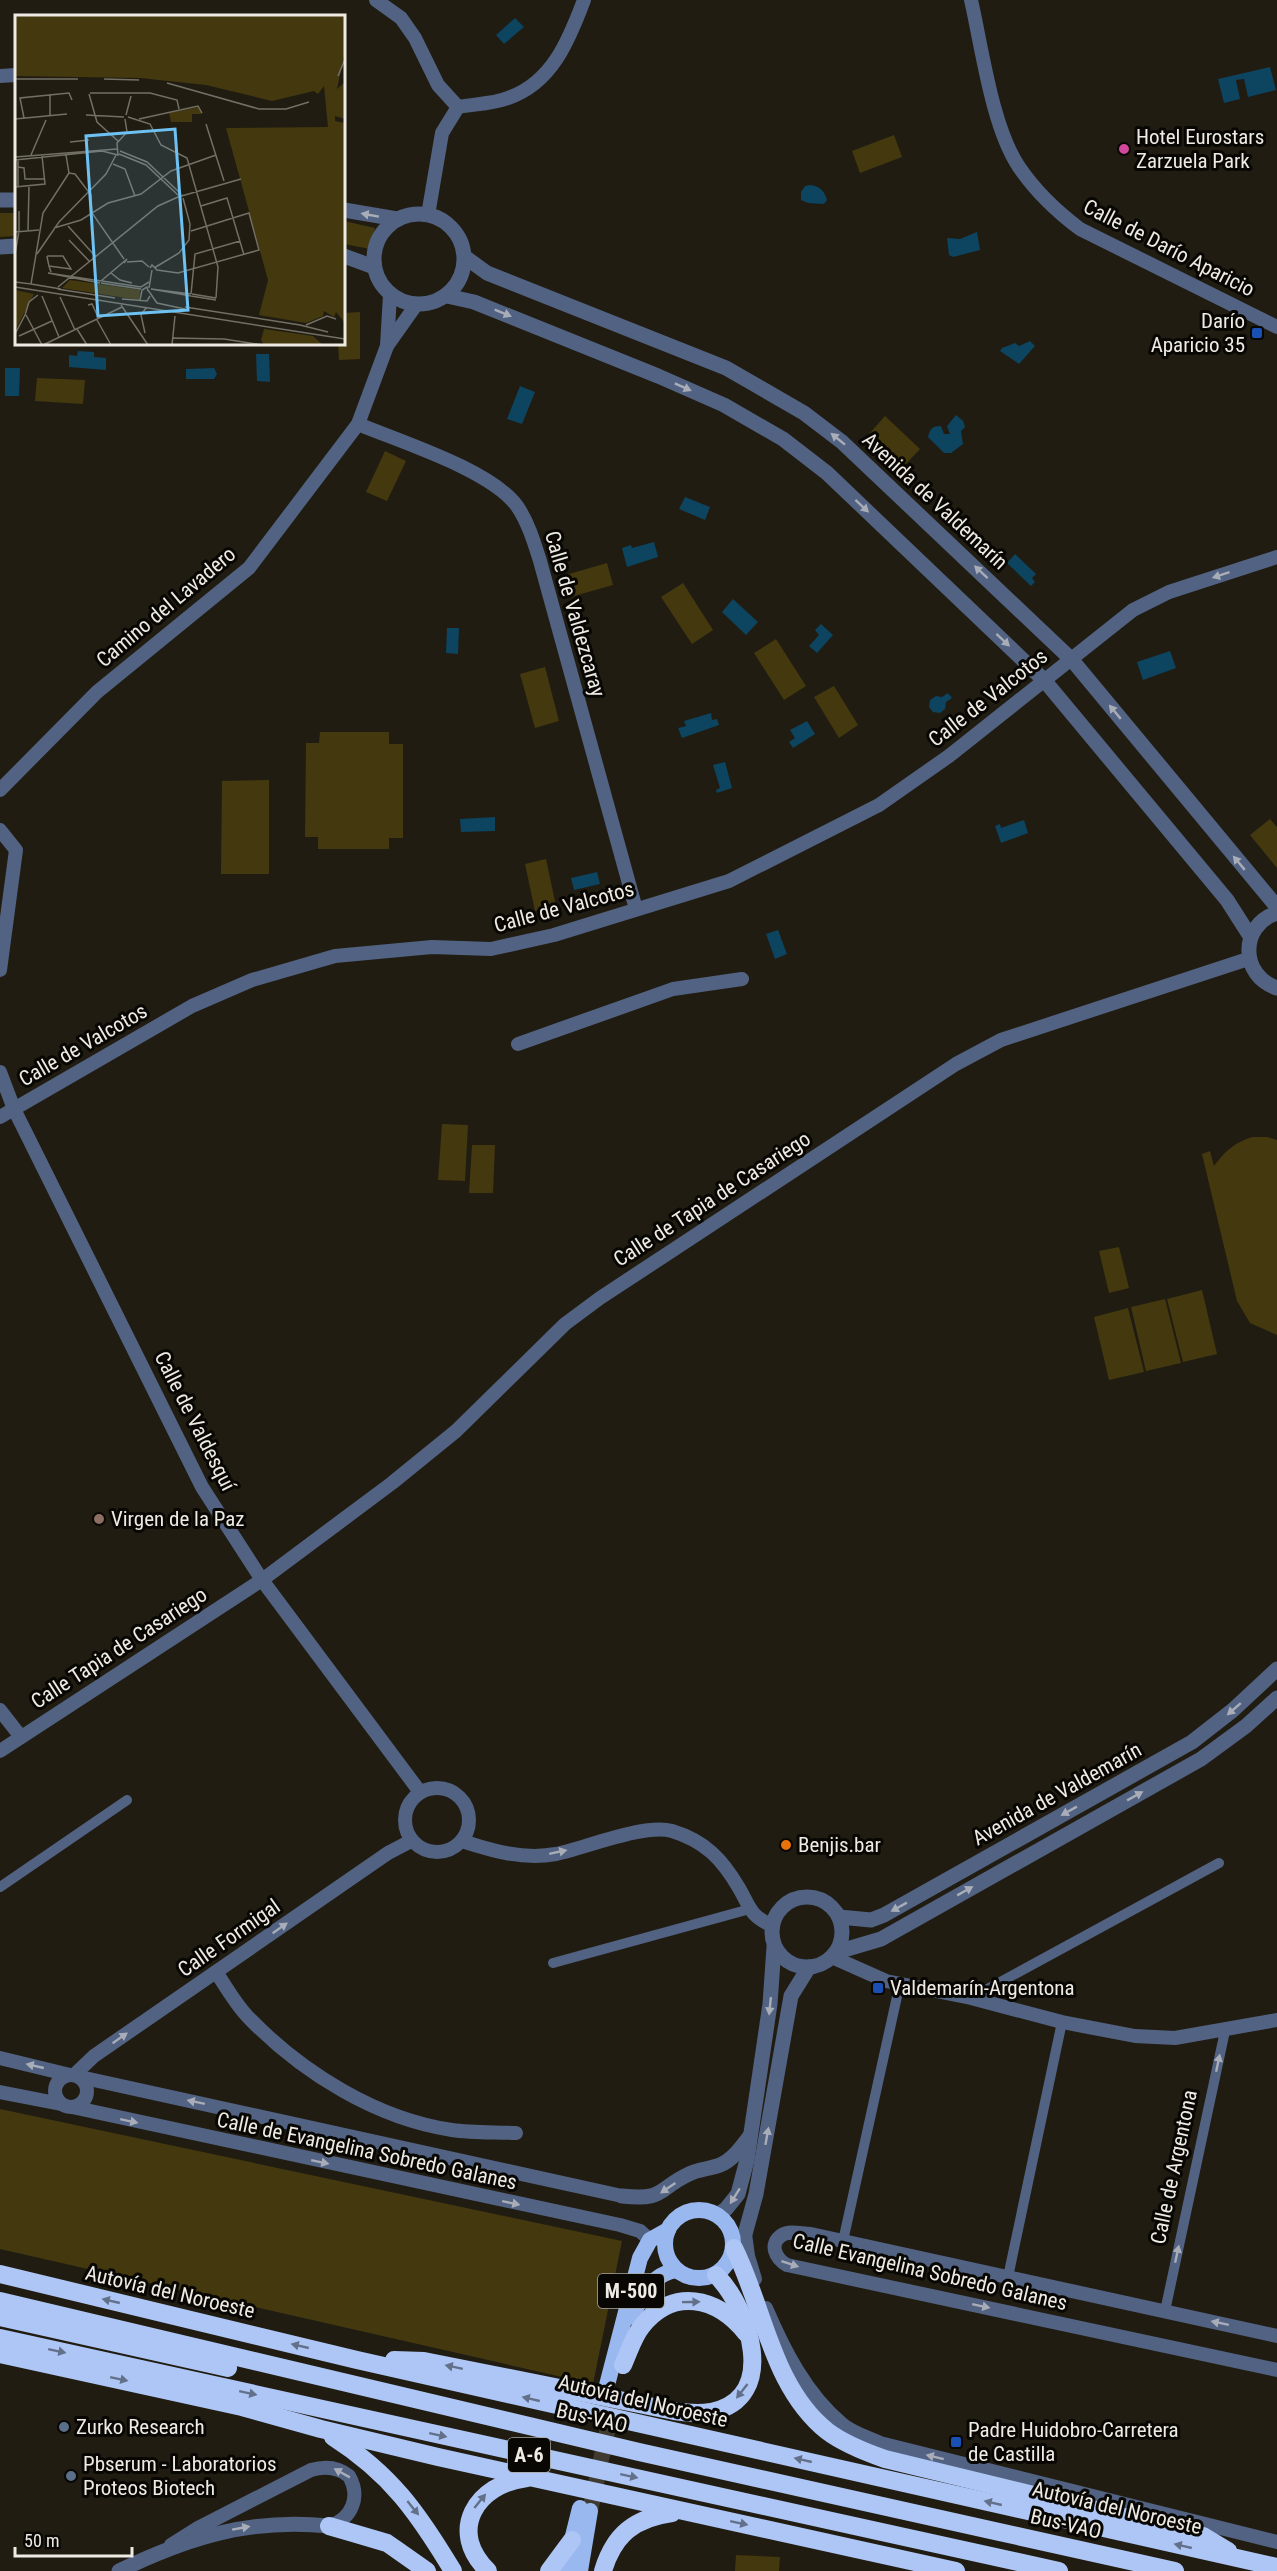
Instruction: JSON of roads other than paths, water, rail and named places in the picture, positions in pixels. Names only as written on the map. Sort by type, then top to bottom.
[{"type":"highway","points":[[650,2240],[668,2230],[674,2220],[692,2211],[702,2210],[717,2215],[726,2223],[740,2245],[773,2348],[797,2397],[817,2422],[841,2440],[885,2459],[1203,2536],[1240,2559]]},
{"type":"highway","name":"M-500","points":[[668,2230],[665,2250],[671,2265],[676,2270],[694,2278],[705,2278],[716,2274]]},
{"type":"highway","name":"M-500","points":[[650,2240],[640,2258],[611,2389],[623,2365],[632,2322],[645,2291],[663,2272],[676,2270]]},
{"type":"highway","points":[[357,2360],[424,2361],[675,2411],[699,2414],[714,2412],[730,2404],[746,2387],[753,2370],[749,2336],[738,2302],[716,2274],[740,2245]]},
{"type":"highway","name":"Autovía del Noroeste","points":[[0,2274],[357,2360],[1277,2567]]},
{"type":"highway","name":"Bus-VAO","points":[[0,2301],[639,2452],[1175,2571]]},
{"type":"highway","points":[[623,2365],[640,2328],[663,2308],[676,2303],[687,2301],[713,2305],[735,2319],[749,2336]]},
{"type":"highway","points":[[0,2317],[506,2429],[639,2452]]},
{"type":"highway","name":"A-6","points":[[0,2338],[1059,2571]]},
{"type":"highway","points":[[0,2354],[220,2402],[321,2429],[533,2478],[956,2571]]},
{"type":"highway","points":[[321,2429],[366,2460],[394,2487],[425,2524],[453,2571]]},
{"type":"highway","points":[[488,2571],[476,2557],[470,2540],[469,2528],[474,2509],[483,2496],[495,2487],[518,2479],[533,2478]]},
{"type":"highway","points":[[567,2571],[572,2540],[585,2509],[580,2571]]},
{"type":"highway","points":[[603,2571],[613,2547],[632,2525],[652,2516],[682,2511]]},
{"type":"highway","points":[[329,2526],[387,2543],[427,2571]]},
{"type":"highway","points":[[549,2571],[572,2540]]},
{"type":"street","points":[[376,0],[401,18],[415,38],[438,85],[458,107]]},
{"type":"street","points":[[428,215],[442,133],[458,107],[508,98],[537,83],[563,50],[584,0]]},
{"type":"street","name":"Calle de Darío Aparicio","points":[[971,0],[996,109],[1007,143],[1018,166],[1052,207],[1080,229],[1277,327]]},
{"type":"street","points":[[0,76],[15,75]]},
{"type":"street","points":[[345,210],[397,219]]},
{"type":"street","points":[[411,214],[428,215],[441,219],[455,231],[462,243],[465,257],[460,280],[447,296],[433,303],[416,305],[402,302],[390,295],[381,285],[374,267],[374,249],[379,236],[397,219],[411,214]]},
{"type":"street","points":[[0,247],[15,246]]},
{"type":"street","points":[[345,256],[374,267]]},
{"type":"street","name":"Avenida de Valdemarín","points":[[465,257],[487,273],[726,368],[804,413],[842,442],[1072,660],[1277,908]]},
{"type":"street","name":"Camino del Lavadero","points":[[387,346],[390,295]]},
{"type":"street","points":[[447,296],[474,302],[724,405],[783,439],[827,473],[1044,680],[1227,900],[1250,936]]},
{"type":"street","name":"Camino del Lavadero","points":[[0,790],[97,692],[249,568],[358,424],[387,346],[416,305]]},
{"type":"street","name":"Calle de Valdezcaray","points":[[358,424],[475,473],[497,487],[516,506],[531,532],[636,909]]},
{"type":"street","name":"Calle de Valcotos","points":[[0,1117],[192,1006],[252,980],[335,956],[432,947],[491,949],[554,935],[729,881],[879,805],[949,756],[1133,610],[1169,592],[1277,557]]},
{"type":"street","points":[[0,830],[16,850],[0,970]]},
{"type":"street","points":[[1277,913],[1260,921],[1250,936],[1248,959],[1258,977],[1267,985],[1277,988]]},
{"type":"street","name":"Calle de Tapia de Casariego","points":[[262,1580],[392,1483],[456,1431],[565,1324],[600,1298],[956,1064],[1001,1040],[1248,959]]},
{"type":"street","points":[[518,1044],[673,989],[742,979]]},
{"type":"street","name":"Calle de Valdesquí","points":[[0,1072],[14,1109],[202,1487],[262,1580],[420,1792]]},
{"type":"street","name":"Calle Tapia de Casariego","points":[[0,1751],[262,1580]]},
{"type":"street","name":"Avenida de Valdemarín","points":[[839,1917],[871,1920],[884,1915],[1182,1748],[1233,1710],[1277,1669]]},
{"type":"street","name":"Avenida de Valdemarín","points":[[835,1954],[881,1939],[1201,1759],[1246,1726],[1277,1698]]},
{"type":"street","points":[[0,1710],[21,1737]]},
{"type":"street","points":[[438,1787],[450,1790],[461,1797],[470,1824],[466,1838],[462,1841],[454,1848],[428,1852],[411,1841],[404,1821],[408,1804],[420,1792],[438,1787]]},
{"type":"street","points":[[0,1887],[127,1800]]},
{"type":"street","points":[[462,1841],[500,1853],[527,1856],[556,1854],[640,1832],[669,1830],[698,1840],[719,1858],[755,1918],[771,1925]]},
{"type":"street","name":"Calle Formigal","points":[[75,2076],[94,2056],[388,1853],[411,1841]]},
{"type":"street","points":[[971,1998],[1219,1863]]},
{"type":"street","points":[[717,2215],[726,2209],[738,2194],[747,2160],[770,2004],[774,1947],[771,1925],[781,1907],[796,1898],[813,1896],[829,1903],[839,1917],[843,1934],[835,1954],[822,1965],[809,1967],[789,1962],[774,1947]]},
{"type":"street","points":[[553,1963],[750,1909]]},
{"type":"street","points":[[835,1954],[880,1979],[971,1998],[1062,2022],[1135,2036],[1175,2038],[1277,2020]]},
{"type":"street","points":[[809,1967],[791,1996],[762,2165],[740,2245],[782,2344],[811,2391],[843,2426],[880,2443],[1277,2542]]},
{"type":"street","points":[[216,1972],[249,2019],[292,2058],[338,2089],[393,2114],[451,2130],[516,2133]]},
{"type":"street","points":[[843,2241],[900,1983]]},
{"type":"street","points":[[1008,2277],[1062,2022]]},
{"type":"street","name":"Calle de Argentona","points":[[1165,2311],[1225,2031]]},
{"type":"street","name":"Calle de Evangelina Sobredo Galanes","points":[[0,2058],[622,2196]]},
{"type":"street","points":[[75,2076],[86,2085],[87,2095],[82,2103],[67,2106],[55,2096],[55,2086],[61,2078],[75,2076]]},
{"type":"street","name":"Calle de Evangelina Sobredo Galanes","points":[[0,2092],[620,2225],[640,2230],[650,2240]]},
{"type":"street","points":[[622,2196],[646,2198],[661,2193],[689,2174],[722,2165],[750,2136]]},
{"type":"street","name":"Calle Evangelina Sobredo Galanes","points":[[1277,2336],[843,2241],[792,2232],[782,2235],[776,2242],[774,2252],[779,2260],[787,2265],[1277,2370]]},
{"type":"street","points":[[119,2571],[165,2549],[198,2528],[311,2470],[321,2467],[344,2472],[354,2485],[354,2504],[348,2514],[329,2526],[287,2524],[246,2527],[211,2534],[165,2549]]},
{"type":"water","points":[[515,18],[524,27],[504,44],[496,35]]},
{"type":"water","points":[[1270,67],[1276,90],[1248,97],[1244,79],[1236,80],[1240,99],[1224,103],[1218,79]]},
{"type":"water","points":[[811,185],[823,191],[827,200],[824,204],[801,200],[801,192],[805,186]]},
{"type":"water","points":[[977,232],[980,250],[953,257],[949,255],[947,238],[960,239]]},
{"type":"water","points":[[1030,341],[1035,346],[1019,364],[1000,351],[1015,343],[1019,346]]},
{"type":"water","points":[[78,351],[94,352],[94,357],[106,358],[106,370],[69,367],[69,355],[77,356]]},
{"type":"water","points":[[256,354],[269,354],[270,382],[257,381]]},
{"type":"water","points":[[5,368],[20,368],[19,396],[5,396]]},
{"type":"water","points":[[214,368],[217,374],[214,379],[186,379],[186,369]]},
{"type":"water","points":[[520,386],[535,392],[522,424],[507,419]]},
{"type":"water","points":[[956,415],[963,421],[965,427],[961,431],[963,444],[951,453],[944,453],[928,437],[933,427],[941,426],[944,434],[950,434],[947,426]]},
{"type":"water","points":[[685,497],[710,507],[705,520],[679,509]]},
{"type":"water","points":[[654,542],[658,557],[627,567],[622,548],[631,545],[632,548]]},
{"type":"water","points":[[1015,554],[1036,574],[1032,578],[1035,582],[1031,586],[1007,563]]},
{"type":"water","points":[[733,599],[758,622],[746,635],[722,612]]},
{"type":"water","points":[[821,624],[833,635],[817,653],[809,646],[819,635],[815,630]]},
{"type":"water","points":[[447,628],[459,628],[458,654],[446,653]]},
{"type":"water","points":[[1170,651],[1176,668],[1143,680],[1137,662]]},
{"type":"water","points":[[948,693],[952,698],[946,702],[945,709],[940,713],[933,712],[929,707],[930,700]]},
{"type":"water","points":[[711,713],[712,720],[717,719],[719,725],[682,738],[678,728],[686,726],[684,721]]},
{"type":"water","points":[[807,721],[815,734],[793,748],[789,742],[795,738],[790,730]]},
{"type":"water","points":[[725,762],[732,788],[717,793],[716,790],[720,788],[713,765]]},
{"type":"water","points":[[495,817],[495,831],[461,832],[460,819]]},
{"type":"water","points":[[1024,820],[1028,833],[1001,843],[995,826],[1000,824],[1001,828]]},
{"type":"water","points":[[597,872],[600,884],[574,890],[571,878]]},
{"type":"water","points":[[778,930],[787,954],[775,959],[766,934]]},
{"type":"tunnel","points":[[590,2511],[616,2390]]},
{"type":"place","name":"Hotel Eurostars Zarzuela Park","points":[[1124,149]]},
{"type":"place","name":"Darío Aparicio 35","points":[[1257,333]]},
{"type":"place","name":"Virgen de la Paz","points":[[99,1519]]},
{"type":"place","name":"Benjis.bar","points":[[786,1845]]},
{"type":"place","name":"Valdemarín-Argentona","points":[[878,1988]]},
{"type":"place","name":"Zurko Research","points":[[64,2427]]},
{"type":"place","name":"Padre Huidobro-Carretera de Castilla","points":[[956,2442]]},
{"type":"place","name":"Pbserum - Laboratorios Proteos Biotech","points":[[71,2476]]}]
